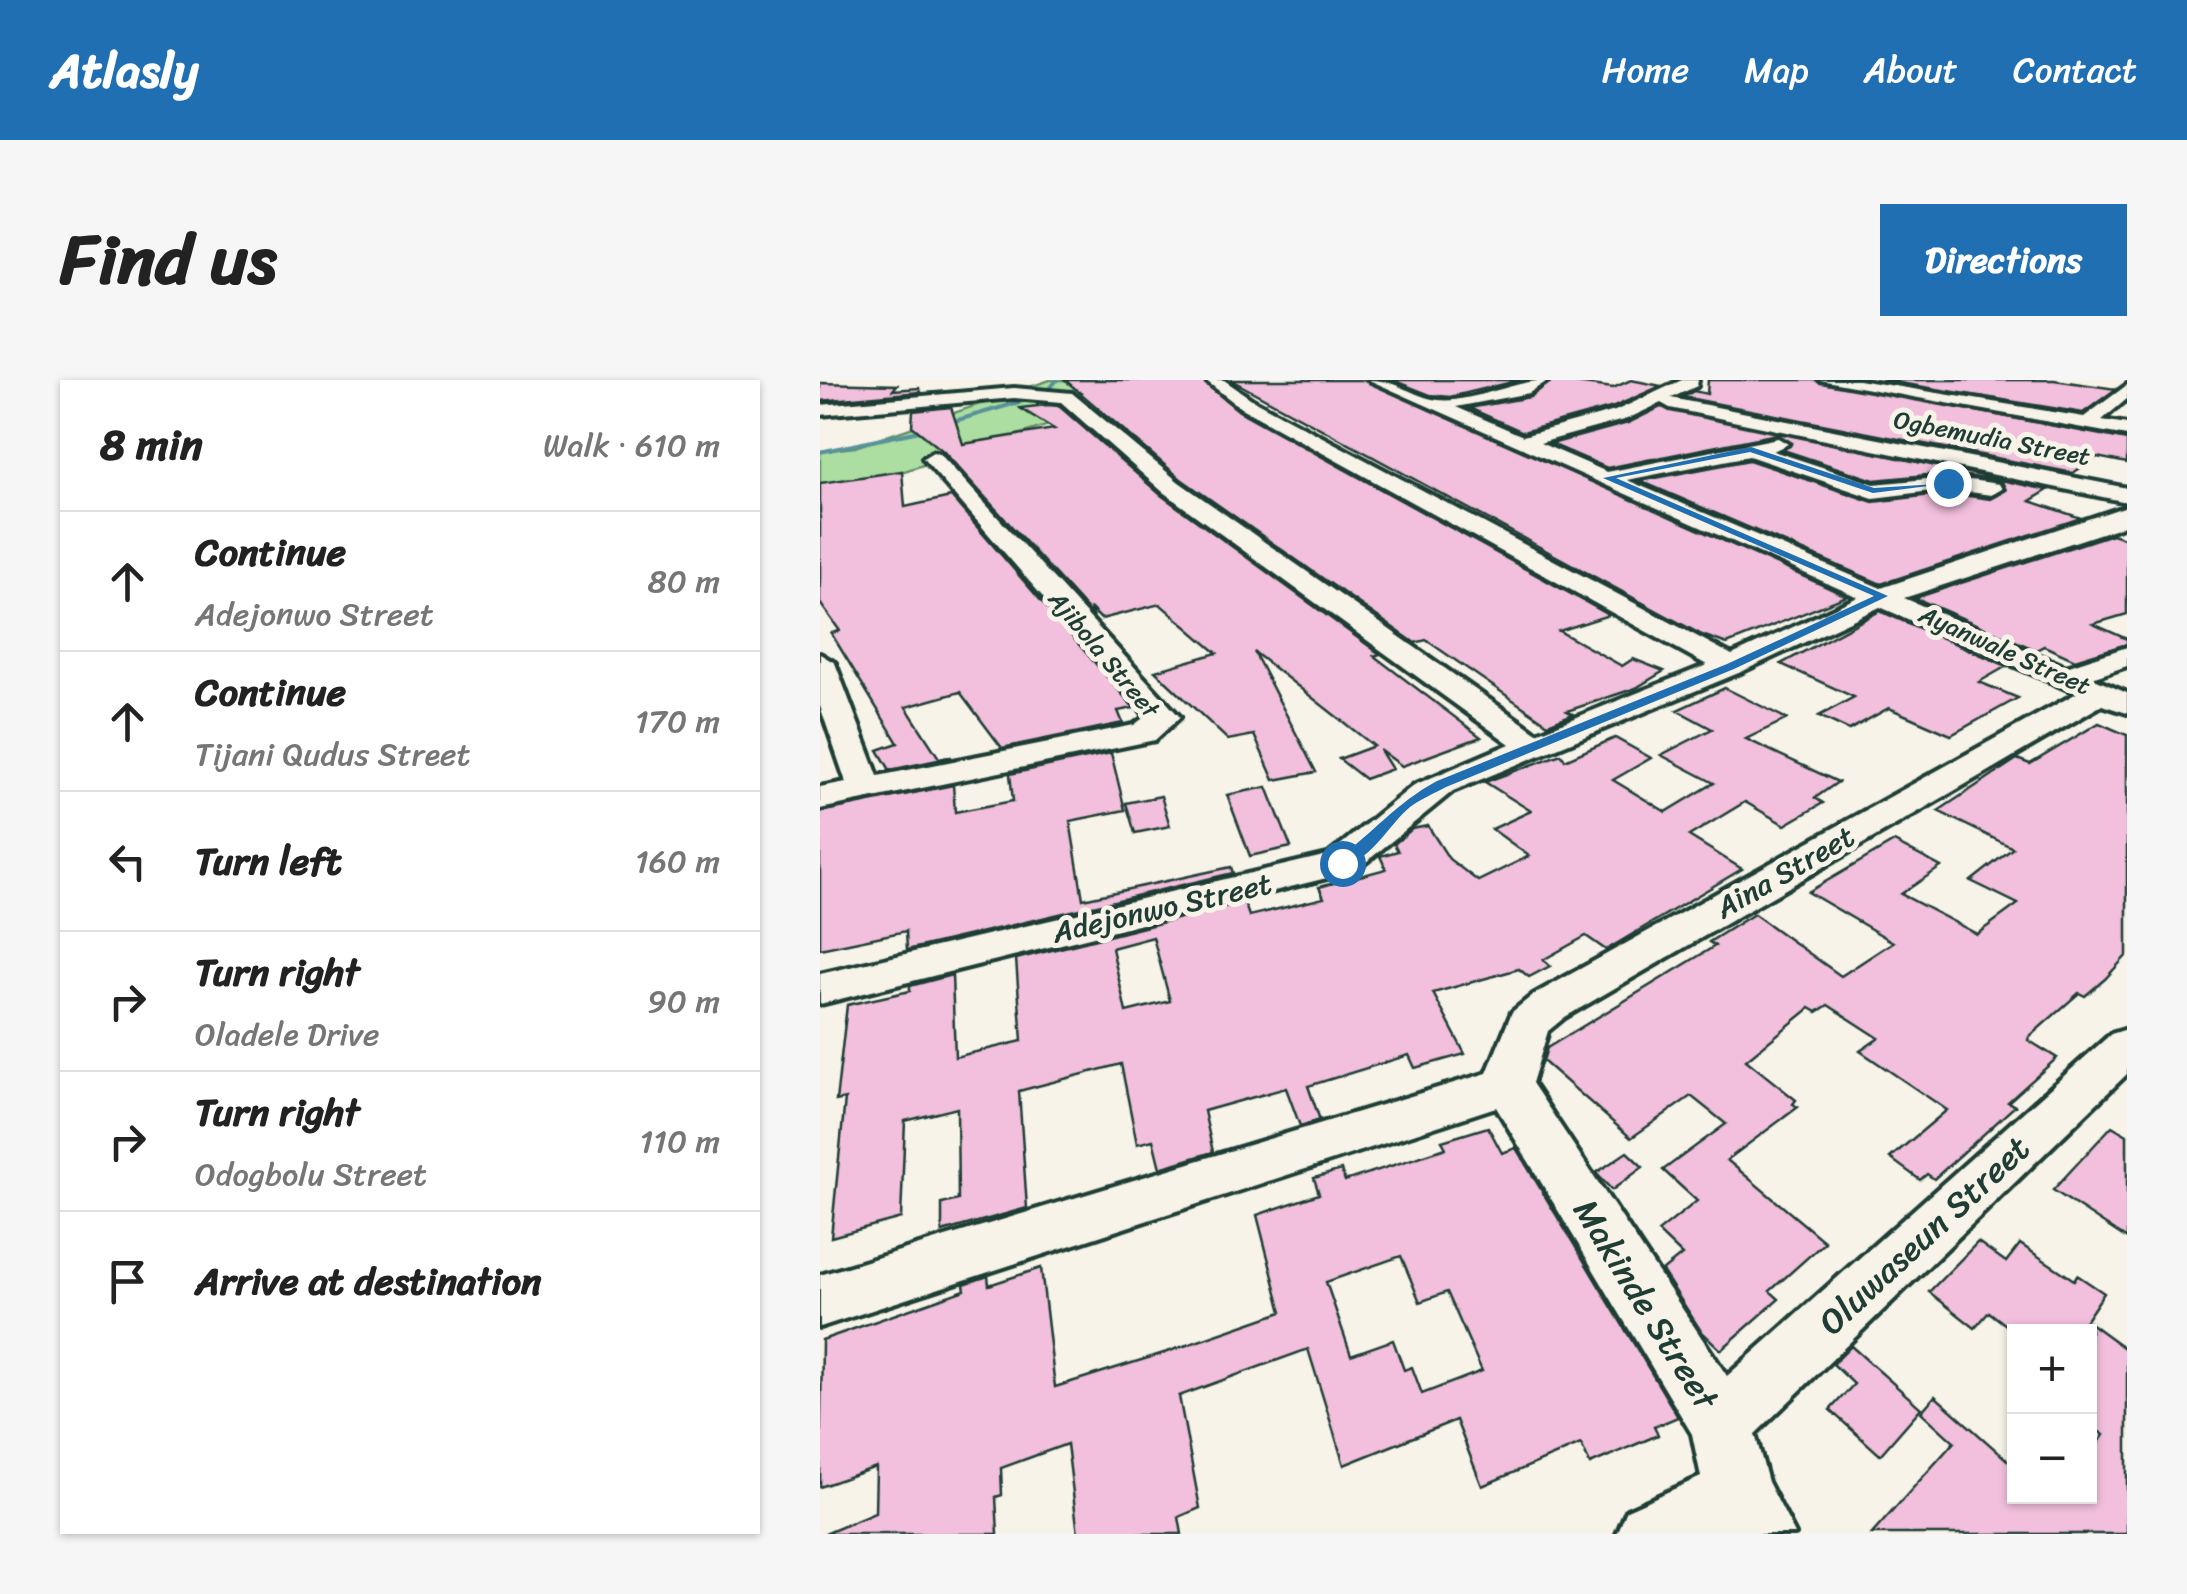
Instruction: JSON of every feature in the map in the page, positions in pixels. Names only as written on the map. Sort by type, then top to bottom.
[{"type":"street","points":[[952,398],[960,380]]},
{"type":"street","points":[[1213,380],[1248,404],[1730,666]]},
{"type":"street","name":"Ayanwale Street","points":[[1378,380],[1430,406],[1608,478],[2098,691]]},
{"type":"street","points":[[1445,404],[1542,380]]},
{"type":"street","points":[[1523,442],[1621,415],[1698,380]]},
{"type":"street","points":[[1828,380],[2127,430]]},
{"type":"street","points":[[1928,397],[1951,380]]},
{"type":"street","points":[[2088,423],[2127,390]]},
{"type":"street","points":[[820,410],[952,398],[1041,394],[1068,398],[1078,412],[1171,487],[1531,744]]},
{"type":"street","name":"Ogbemudia Street","points":[[1670,404],[2127,495]]},
{"type":"street","points":[[1608,478],[1825,433]]},
{"type":"street","points":[[1751,450],[1873,490]]},
{"type":"street","name":"Ajibola Street","points":[[820,798],[1144,733],[1164,718],[933,458]]},
{"type":"street","points":[[1838,505],[1873,490],[1963,484],[2041,501]]},
{"type":"street","points":[[2077,512],[2120,518]]},
{"type":"street","name":"Adejonwo Street","points":[[820,989],[1342,863],[1372,840],[1406,804],[1531,744],[1730,666],[1883,596],[2120,518]]},
{"type":"street","name":"Aina Street","points":[[1508,1085],[1528,1023],[1549,1006],[2098,691],[2127,656]]},
{"type":"street","points":[[821,666],[866,789]]},
{"type":"street","name":"Oluwaseun Street","points":[[1721,1423],[2127,1046]]},
{"type":"street","points":[[820,1301],[1508,1085]]},
{"type":"street","name":"Makinde Street","points":[[1508,1085],[1721,1423],[1749,1514]]},
{"type":"street","points":[[1651,1534],[1749,1514]]},
{"type":"green space","points":[[1050,380],[1210,380],[1207,391],[1093,411],[851,488],[820,489],[820,451],[855,447]]},
{"type":"building","points":[[1065,380],[1201,380],[1239,411],[1609,615],[1559,631],[1622,666],[1633,659],[1664,671],[1636,688],[1567,711],[1573,714],[1548,724],[1426,640],[1415,643],[1181,479]]},
{"type":"building","points":[[1231,380],[1365,380],[1847,596],[1727,644],[1702,635]]},
{"type":"building","points":[[1392,380],[1521,380],[1450,397],[1430,395]]},
{"type":"building","points":[[1553,380],[1613,388],[1631,380],[1661,386],[1614,407],[1523,432],[1469,408],[1530,397]]},
{"type":"building","points":[[1708,380],[1816,380],[2127,440],[2127,463],[2097,457],[2073,473],[1683,397],[1694,391],[1707,394]]},
{"type":"building","points":[[1881,380],[2054,380],[2116,389],[2083,413]]},
{"type":"building","points":[[820,383],[897,385],[893,390],[919,388],[921,392],[820,401]]},
{"type":"building","points":[[1059,406],[1161,495],[1380,654],[1374,656],[1481,737],[1402,766],[1380,750],[1392,769],[1365,779],[1339,759],[1374,746],[1254,652],[1316,772],[1274,780],[1254,735],[1228,740],[1155,671],[1217,653],[1160,604],[1101,619],[1090,608],[1094,617],[943,451],[912,426],[913,411],[951,407],[963,444],[1054,429],[1020,408]]},
{"type":"building","points":[[1661,407],[2048,490],[2030,501],[2081,518],[1881,584],[1640,481],[1749,460],[1873,502],[1948,493],[1990,499],[2006,490],[2002,482],[1948,473],[1874,480],[1783,450],[1792,443],[1777,434],[1607,468],[1551,444],[1628,423]]},
{"type":"building","points":[[902,471],[905,507],[951,497],[1134,708],[1118,711],[1123,723],[1002,748],[960,692],[906,707],[939,758],[952,757],[890,770],[878,750],[898,743],[831,633],[840,631],[820,603],[820,483]]},
{"type":"building","points":[[2112,534],[2127,539],[2127,614],[2093,624],[2127,639],[2127,644],[2075,660],[2044,646],[2036,650],[1915,598]]},
{"type":"building","points":[[1880,611],[2007,666],[1979,682],[2018,698],[1951,735],[1889,708],[1849,730],[1819,716],[1854,697],[1781,664]]},
{"type":"building","points":[[1725,688],[1787,719],[1746,739],[1838,782],[1815,798],[1823,803],[1785,825],[1745,802],[1689,836],[1742,869],[1606,950],[1586,936],[1543,960],[1550,966],[1529,977],[1519,969],[1433,993],[1465,1054],[1415,1068],[1409,1055],[1308,1086],[1320,1120],[1300,1126],[1286,1088],[1204,1111],[1213,1152],[1160,1168],[1153,1140],[1137,1144],[1121,1064],[1019,1091],[1027,1208],[942,1232],[942,1204],[958,1200],[957,1108],[905,1121],[901,1218],[831,1237],[845,1099],[836,1101],[847,1005],[910,991],[910,986],[952,975],[955,1057],[1022,1041],[1016,959],[1244,902],[1249,916],[1324,898],[1319,887],[1386,869],[1380,856],[1398,851],[1394,844],[1412,829],[1428,826],[1449,859],[1478,881],[1529,856],[1492,829],[1531,811],[1485,782],[1561,754],[1565,760],[1615,738],[1651,758],[1613,780],[1666,812],[1714,783],[1661,755],[1712,729],[1677,710]],"holes":[[[1153,937],[1170,1001],[1126,1012],[1112,948]]]},
{"type":"building","points":[[2099,723],[2127,735],[2127,955],[2085,996],[2079,993],[2029,1037],[2057,1058],[2008,1102],[2015,1106],[1934,1179],[1927,1174],[1920,1180],[1890,1158],[1947,1110],[1860,1051],[1879,1038],[1828,1005],[1817,1012],[1810,1008],[1746,1060],[1796,1100],[1793,1104],[1798,1107],[1727,1160],[1825,1242],[1770,1291],[1779,1299],[1721,1350],[1701,1331],[1662,1271],[1682,1255],[1658,1232],[1697,1201],[1663,1170],[1726,1124],[1691,1096],[1631,1138],[1543,1061],[1547,1048],[1715,946],[1709,942],[1754,914],[1841,976],[1893,942],[1808,892],[1894,842],[1941,867],[1901,894],[1977,934],[2018,904],[1971,881],[2013,848],[1938,811],[2017,759],[2030,764]]},
{"type":"building","points":[[1111,753],[1125,810],[1070,821],[1083,899],[1231,867],[1233,873],[907,950],[906,931],[820,949],[820,812],[953,785],[955,812],[1013,801],[1010,774]]},
{"type":"building","points":[[1267,787],[1291,847],[1250,856],[1227,795]]},
{"type":"building","points":[[1161,796],[1170,826],[1135,833],[1126,803]]},
{"type":"building","points":[[2112,1126],[2127,1135],[2127,1239],[2053,1190]]},
{"type":"building","points":[[1488,1127],[1502,1153],[1516,1148],[1678,1417],[1654,1427],[1658,1435],[1590,1464],[1581,1444],[1482,1486],[1456,1420],[1344,1465],[1308,1349],[1179,1396],[1200,1508],[1179,1517],[1182,1534],[1078,1534],[1067,1444],[1001,1468],[1002,1495],[996,1497],[998,1534],[825,1534],[875,1513],[876,1467],[820,1487],[822,1340],[965,1290],[964,1284],[988,1276],[989,1285],[1041,1268],[1055,1387],[1167,1352],[1282,1312],[1257,1215],[1319,1194],[1314,1178],[1341,1170],[1345,1181],[1446,1148],[1442,1141]],"holes":[[[1401,1256],[1420,1302],[1447,1292],[1482,1371],[1422,1394],[1412,1367],[1404,1370],[1393,1340],[1351,1355],[1326,1282]]]},
{"type":"building","points":[[1627,1152],[1643,1167],[1612,1190],[1596,1173]]},
{"type":"building","points":[[1978,1242],[2006,1262],[2020,1244],[2074,1280],[2077,1275],[2104,1293],[2083,1324],[2007,1326],[1989,1312],[1975,1328],[1929,1292]]},
{"type":"building","points":[[2097,1328],[2127,1350],[2127,1534],[1872,1534],[1954,1442],[1921,1412],[1935,1396],[2007,1460],[2007,1504],[2097,1504],[2097,1445],[2104,1435],[2097,1430]]},
{"type":"building","points":[[1851,1346],[1921,1408],[1880,1455],[1830,1410],[1854,1384],[1833,1364]]},
{"type":"waterway","points":[[944,424],[1044,395],[1057,380]]},
{"type":"waterway","points":[[820,452],[929,429]]},
{"type":"route","points":[[1342,863],[1372,840],[1388,818],[1441,784],[1531,744],[1730,666],[1883,596],[1608,478],[1751,450],[1873,490],[1948,483]]}]
